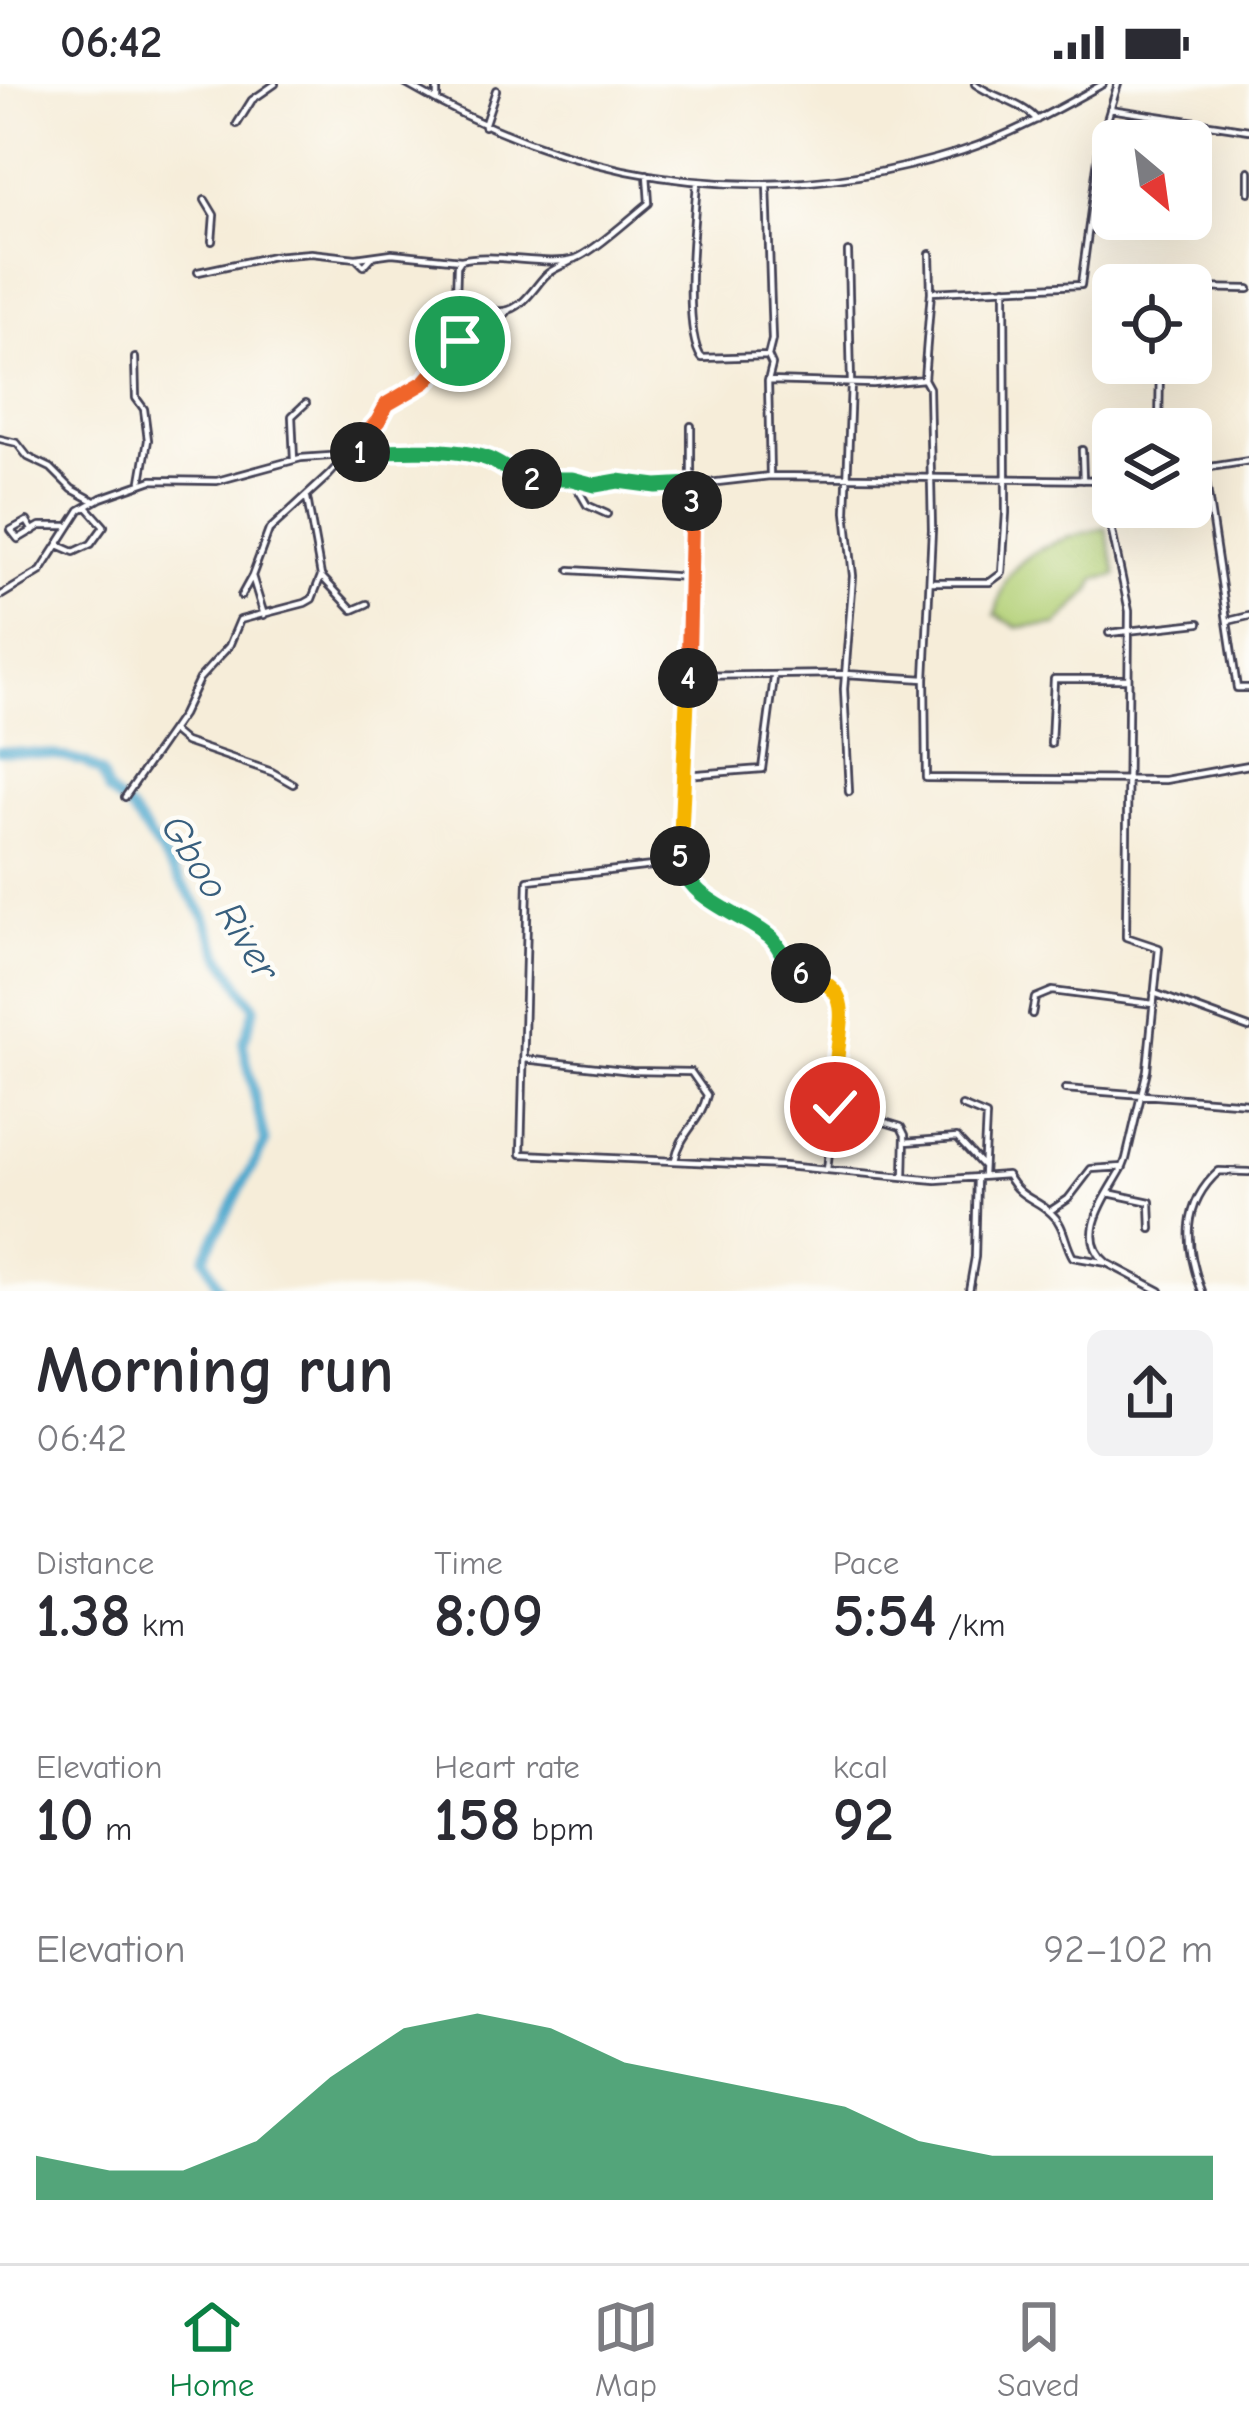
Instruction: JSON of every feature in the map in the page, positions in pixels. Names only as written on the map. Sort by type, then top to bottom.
[{"type":"street","points":[[237,124],[252,100],[275,84]]},
{"type":"street","points":[[406,84],[484,126],[583,163],[698,184],[767,184],[886,172],[966,150],[1037,120],[1103,84]]},
{"type":"street","points":[[437,84],[437,101]]},
{"type":"street","points":[[975,84],[1037,120]]},
{"type":"street","points":[[931,292],[1081,285],[1100,143],[1118,84]]},
{"type":"street","points":[[484,126],[496,91]]},
{"type":"street","points":[[1110,109],[1249,130]]},
{"type":"street","points":[[1249,171],[1249,192]]},
{"type":"street","points":[[454,343],[493,330],[547,274],[592,250],[650,203],[647,174]]},
{"type":"street","points":[[698,184],[691,314],[696,352],[702,358],[768,356]]},
{"type":"street","points":[[767,184],[770,476]]},
{"type":"street","points":[[206,200],[214,215],[212,241]]},
{"type":"street","points":[[848,252],[851,383],[846,512],[853,576],[846,674],[849,792]]},
{"type":"street","points":[[198,272],[273,256],[322,253],[571,261]]},
{"type":"street","points":[[930,254],[924,379],[929,388],[931,582],[926,778],[1129,782],[1249,765]]},
{"type":"street","points":[[241,596],[269,530],[307,498],[378,421],[387,404],[425,382],[447,357],[454,343],[461,260]]},
{"type":"street","points":[[931,582],[990,582],[1002,573],[1004,287]]},
{"type":"street","points":[[1212,288],[1249,289]]},
{"type":"street","points":[[486,332],[494,310]]},
{"type":"street","points":[[455,332],[464,311],[508,311]]},
{"type":"street","points":[[134,358],[136,398],[144,410],[148,440],[141,482]]},
{"type":"street","points":[[769,381],[924,379]]},
{"type":"street","points":[[294,460],[290,426],[297,408],[307,403]]},
{"type":"street","points":[[691,426],[680,863],[702,896],[774,939],[789,970],[819,977],[838,993],[844,1016],[827,1170]]},
{"type":"street","points":[[0,440],[17,443],[28,457],[51,468],[72,489],[94,501]]},
{"type":"street","points":[[1082,450],[1083,480]]},
{"type":"street","points":[[0,596],[38,575],[67,526],[94,501],[141,482],[229,479],[294,460],[348,454],[466,454],[487,458],[523,478],[572,479],[595,485],[618,481],[656,486],[770,476],[1092,480]]},
{"type":"street","points":[[1212,466],[1249,461]]},
{"type":"street","points":[[572,479],[587,505],[607,514]]},
{"type":"street","points":[[125,797],[188,706],[199,679],[229,646],[240,620],[312,599],[321,576],[307,498]]},
{"type":"street","points":[[58,545],[74,552],[91,544],[104,526],[86,506]]},
{"type":"street","points":[[1212,518],[1237,688],[1249,688]]},
{"type":"street","points":[[33,530],[67,526]]},
{"type":"street","points":[[1111,528],[1129,611],[1126,937],[1159,947],[1142,1095],[1123,1167],[1093,1229],[1098,1256],[1160,1291]]},
{"type":"street","points":[[570,570],[690,578]]},
{"type":"street","points":[[252,575],[264,615]]},
{"type":"street","points":[[321,576],[353,610],[367,604]]},
{"type":"street","points":[[1228,621],[1249,616]]},
{"type":"street","points":[[1108,633],[1199,623]]},
{"type":"street","points":[[688,676],[846,674],[925,679]]},
{"type":"street","points":[[685,776],[763,769],[774,678]]},
{"type":"street","points":[[1051,744],[1054,679],[1128,679]]},
{"type":"street","points":[[171,731],[184,742],[254,765],[293,784]]},
{"type":"street","points":[[680,863],[528,880],[521,1154],[936,1180],[1007,1175],[1028,1201],[1050,1210],[1063,1228],[1073,1257],[1107,1263]]},
{"type":"street","points":[[1032,1014],[1035,998],[1052,991],[1153,1004]]},
{"type":"street","points":[[1154,993],[1249,1028]]},
{"type":"street","points":[[524,1059],[691,1072],[707,1095],[702,1117],[679,1142],[674,1162]]},
{"type":"street","points":[[1065,1089],[1249,1103]]},
{"type":"street","points":[[962,1106],[986,1116],[969,1291]]},
{"type":"street","points":[[835,1107],[901,1127],[904,1177]]},
{"type":"street","points":[[905,1142],[957,1138],[983,1166]]},
{"type":"street","points":[[1050,1210],[1068,1198],[1091,1168],[1123,1167]]},
{"type":"street","points":[[1202,1291],[1188,1231],[1194,1202],[1219,1171],[1249,1172]]},
{"type":"street","points":[[1108,1193],[1150,1202],[1151,1229]]},
{"type":"green space","points":[[1106,528],[1117,575],[1096,579],[1057,625],[1018,627],[995,615],[1006,581],[1017,566],[1066,538]]},
{"type":"waterway","name":"Gboo River","points":[[0,751],[55,755],[86,763],[101,773],[109,792],[132,812],[203,913],[221,956],[255,1008],[243,1044],[265,1143],[204,1257],[221,1291]]},
{"type":"route","points":[[460,341],[419,387],[387,404],[348,454],[466,454],[487,458],[533,480],[691,484],[692,595],[680,863],[702,896],[774,939],[789,970],[819,977],[838,993],[844,1016],[835,1107]]}]
